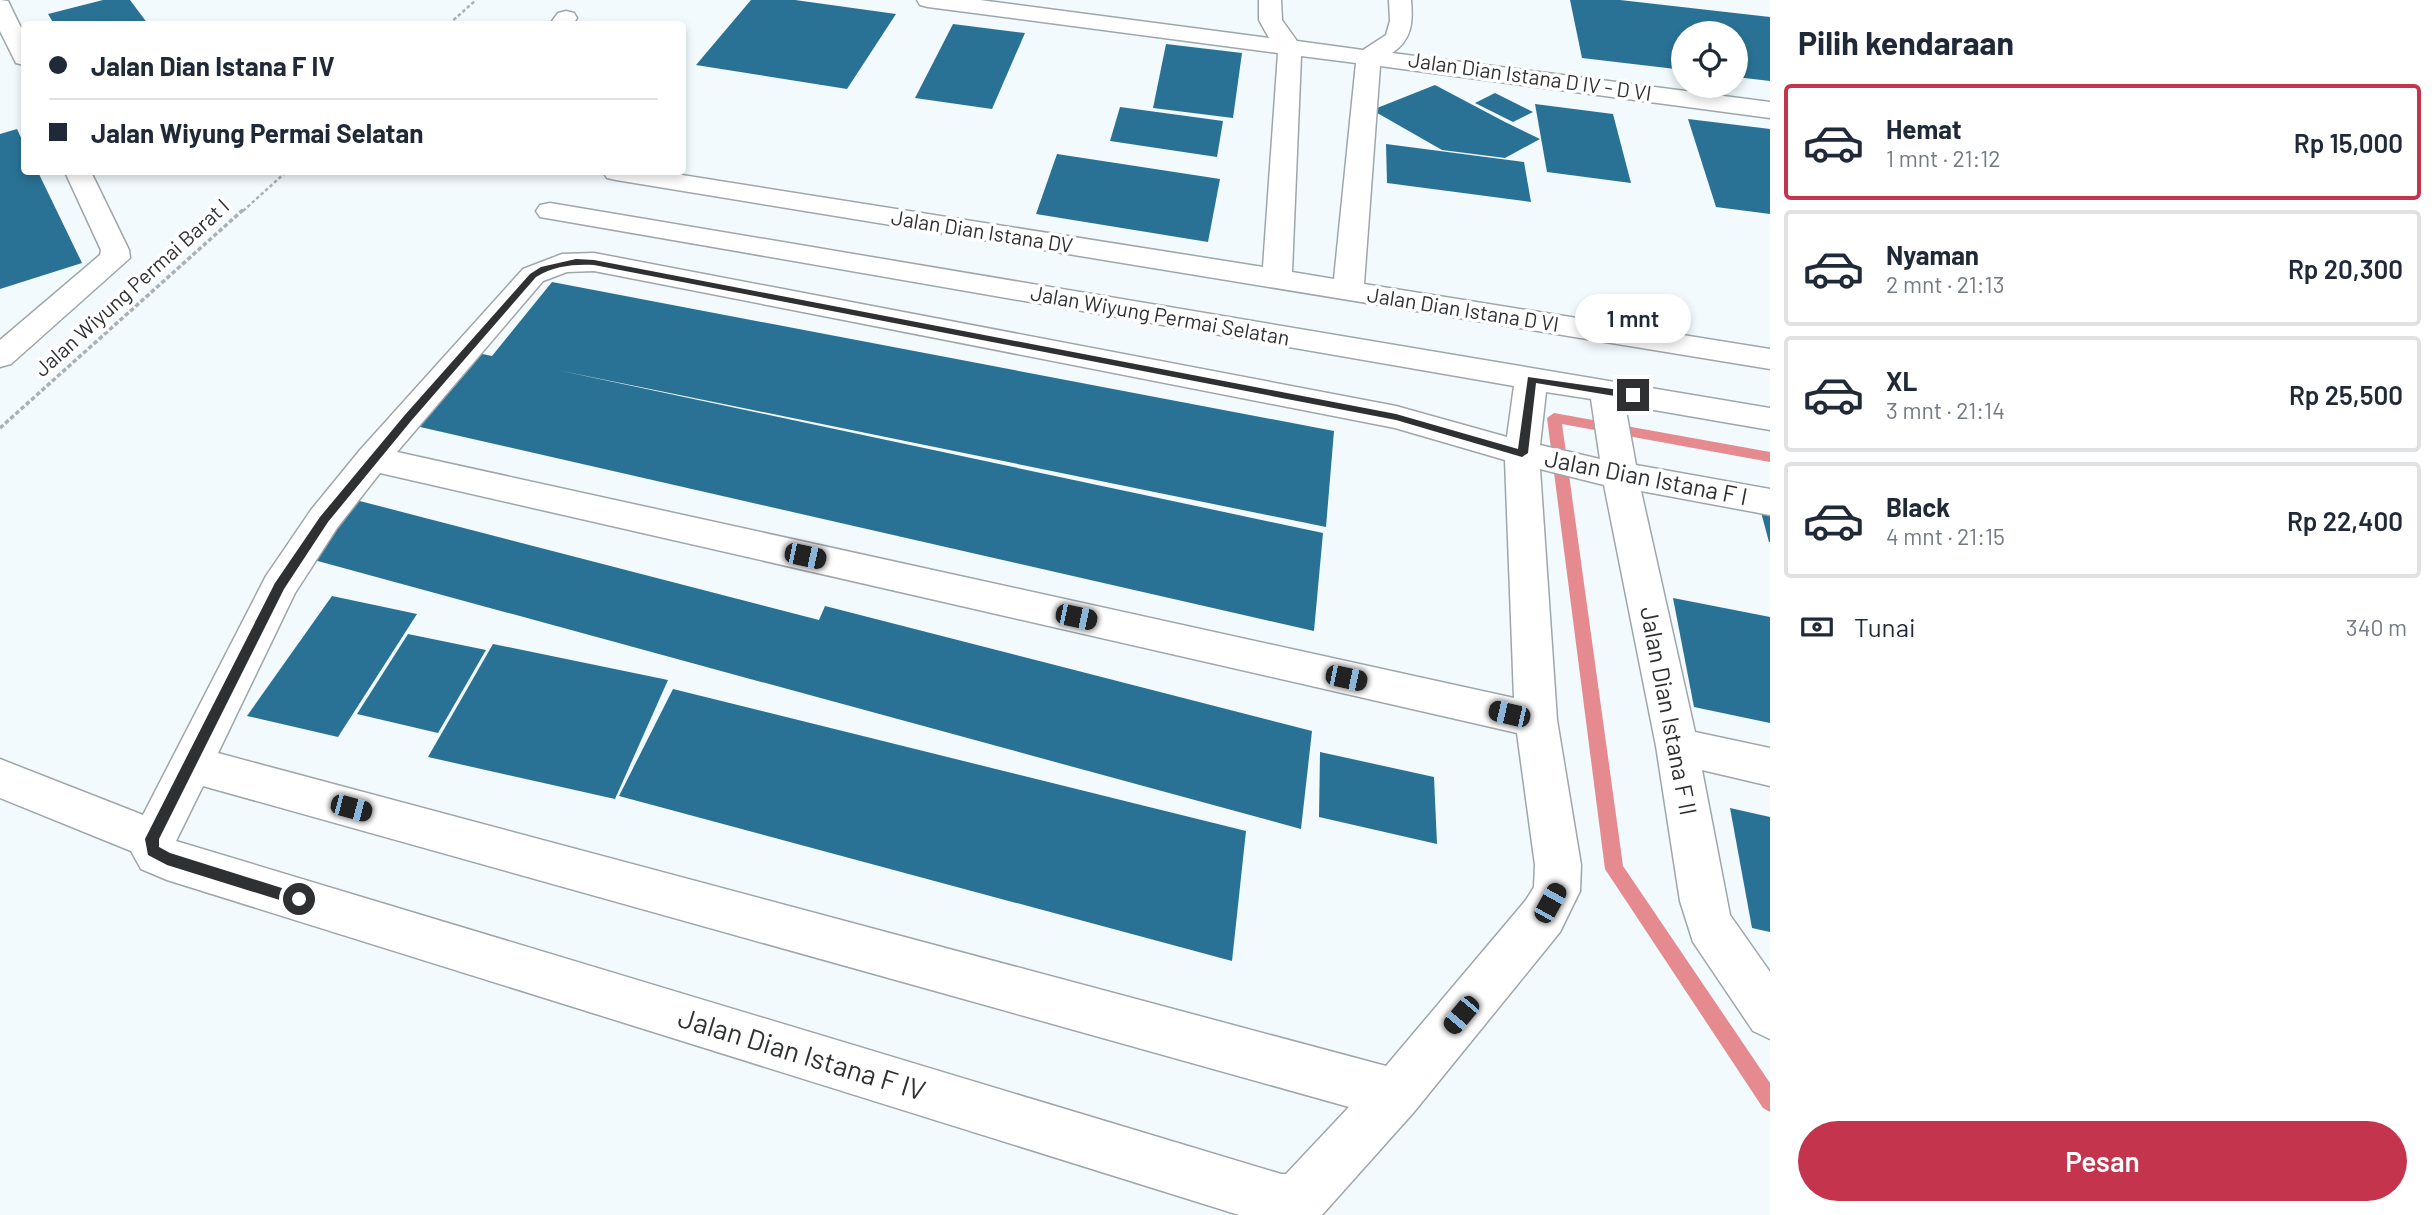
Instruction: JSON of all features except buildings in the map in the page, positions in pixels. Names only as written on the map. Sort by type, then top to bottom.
[{"type":"street","name":"Jalan Dian Istana D IV - D VI","points":[[928,0],[1770,110]]},
{"type":"street","points":[[1270,0],[1270,23],[1290,48],[1277,281]]},
{"type":"street","points":[[1369,56],[1390,47],[1398,38],[1402,24],[1400,0]]},
{"type":"street","points":[[1,10],[21,52]]},
{"type":"street","name":"Jalan Dian Istana D VI","points":[[1369,56],[1348,292],[1770,359]]},
{"type":"street","points":[[0,357],[115,258],[115,250],[79,175]]},
{"type":"street","name":"Jalan Dian Istana DV","points":[[634,175],[1348,292]]},
{"type":"street","name":"Jalan Wiyung Permai Selatan","points":[[550,211],[1531,379],[1607,399],[1770,419]]},
{"type":"street","name":"Jalan Dian Istana F I","points":[[159,849],[191,764],[279,586],[324,519],[372,459],[533,275],[544,269],[576,261],[594,262],[1396,417],[1529,455],[1613,467],[1770,502]]},
{"type":"street","points":[[1299,340],[1312,286]]},
{"type":"street","name":"Jalan Dian Istana F IV","points":[[159,849],[1293,1203],[1304,1197],[1396,1094],[1543,916],[1557,891],[1558,865],[1536,720],[1529,455],[1531,379]]},
{"type":"street","name":"Jalan Dian Istana F II","points":[[1607,399],[1613,467],[1677,746],[1703,901],[1710,926],[1770,1014]]},
{"type":"street","points":[[372,459],[1536,720]]},
{"type":"street","points":[[1677,746],[1770,767]]},
{"type":"street","points":[[191,764],[1396,1094]]},
{"type":"street","points":[[0,778],[159,849]]},
{"type":"path","points":[[452,21],[476,0]]},
{"type":"path","name":"Jalan Wiyung Permai Barat I","points":[[0,428],[283,175]]},
{"type":"waterway","points":[[1770,457],[1554,418],[1614,869],[1770,1101]]},
{"type":"route","points":[[299,899],[167,859],[153,850],[152,839],[279,586],[324,519],[372,459],[533,275],[544,269],[576,261],[594,262],[1396,417],[1522,453],[1531,379],[1633,395]]}]
